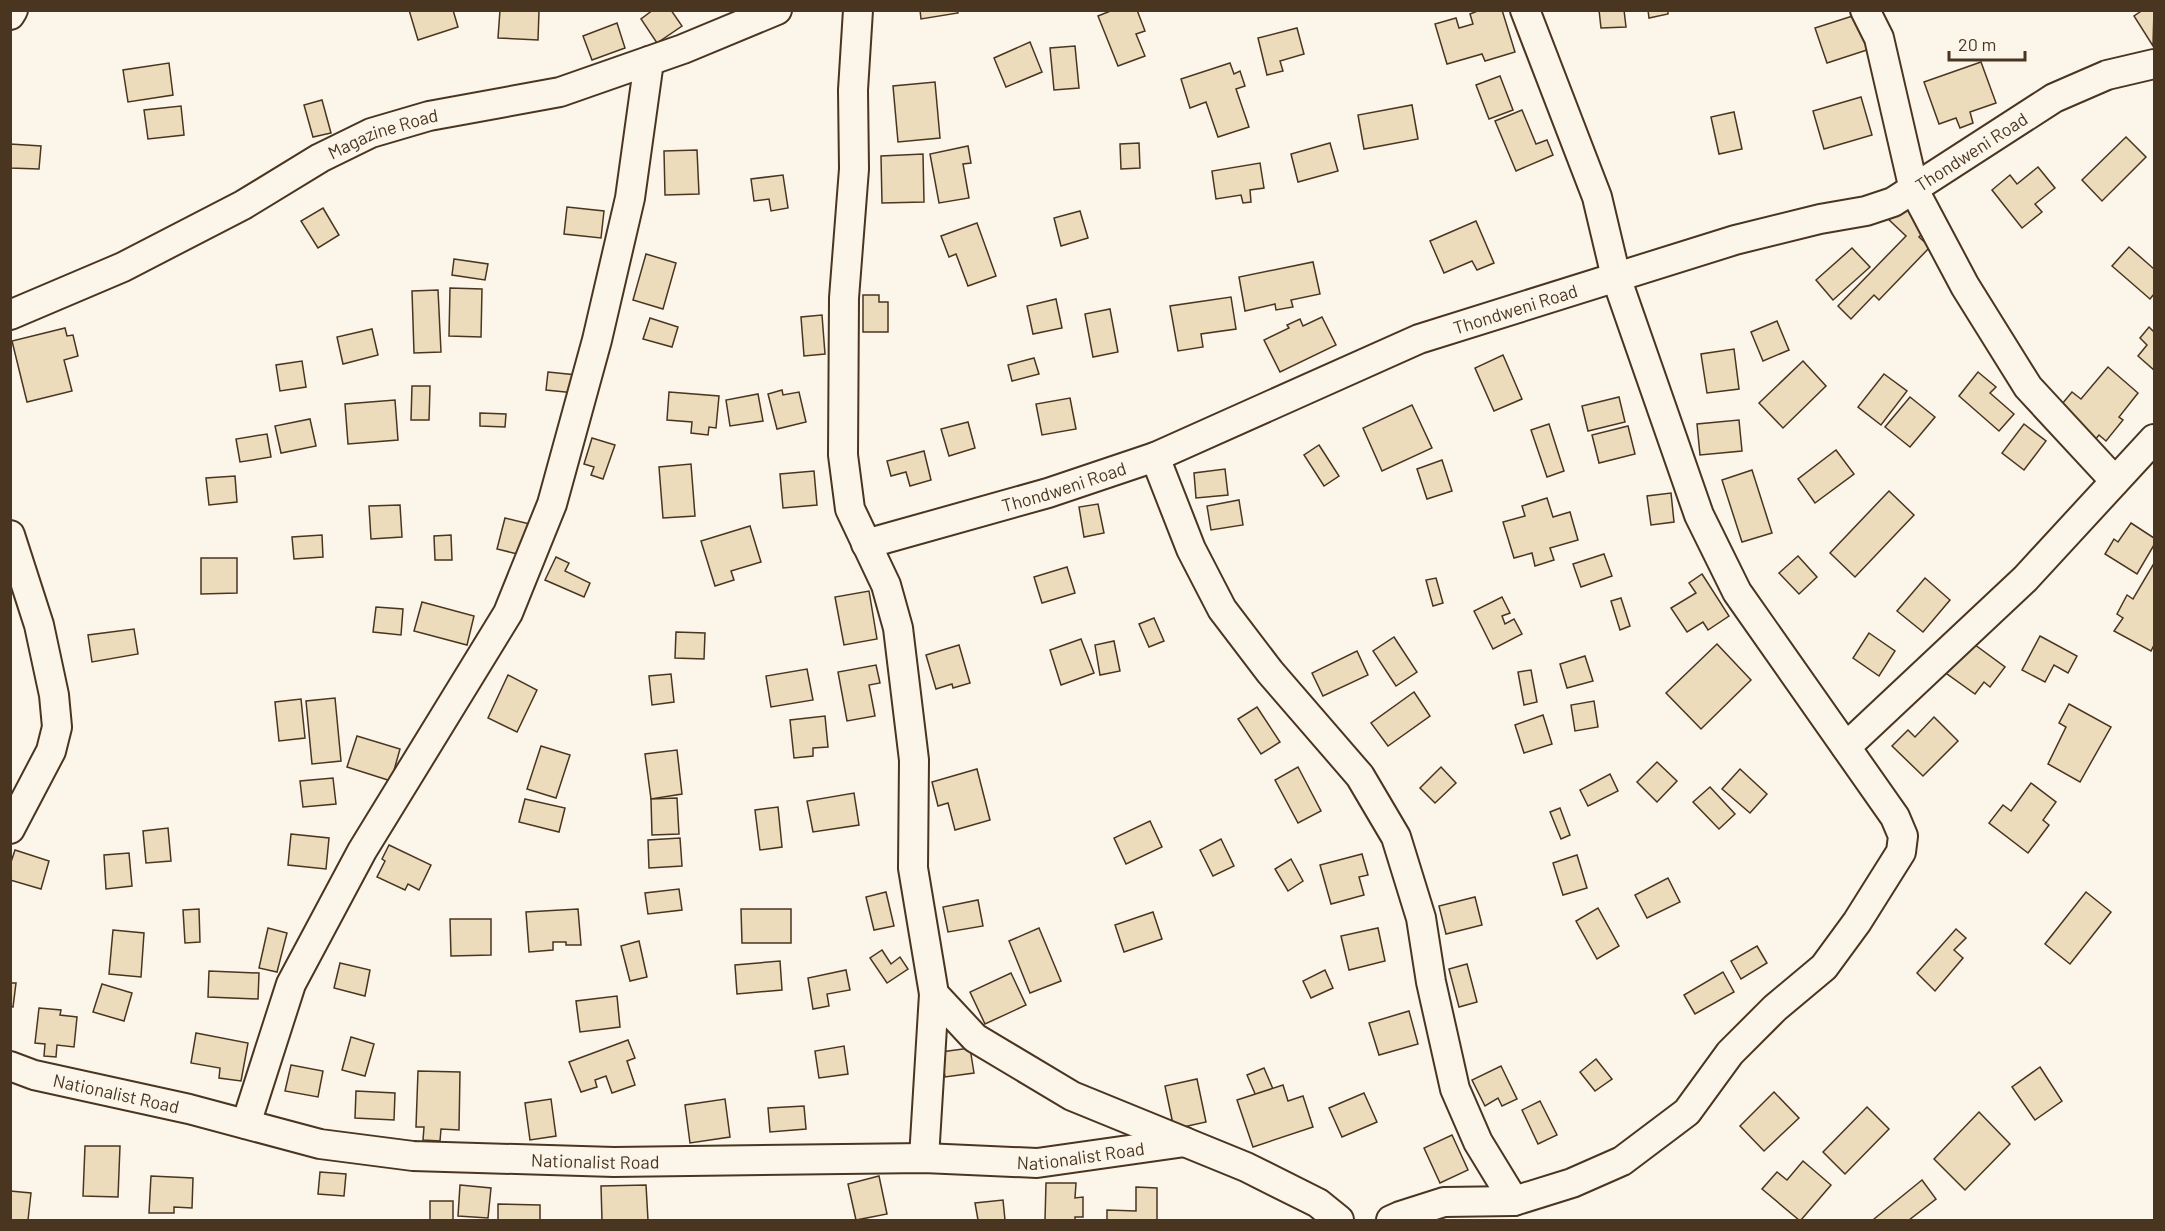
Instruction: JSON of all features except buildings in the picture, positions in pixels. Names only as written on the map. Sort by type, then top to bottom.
[{"type":"street","points":[[10,15],[13,10]]},
{"type":"street","name":"Magazine Road","points":[[10,315],[123,267],[243,205],[320,158],[371,134],[429,116],[560,92],[649,61],[777,10]]},
{"type":"street","points":[[858,10],[853,90],[854,169],[844,298],[843,455],[850,508],[886,585],[898,628],[914,760],[913,868],[934,994],[924,1158]]},
{"type":"street","points":[[1391,1221],[1444,1202],[1515,1201],[1572,1183],[1622,1161],[1687,1112],[1730,1053],[1775,1008],[1824,966],[1857,922],[1901,852],[1903,836],[1895,817],[1737,592],[1699,515],[1616,277],[1597,197],[1525,10]]},
{"type":"street","points":[[1865,10],[1879,38],[1914,190],[1965,286],[2028,387],[2115,481]]},
{"type":"street","points":[[246,1124],[291,984],[362,851],[508,613],[552,504],[597,340],[627,209],[649,61]]},
{"type":"street","name":"Thondweni Road","points":[[866,544],[1048,493],[1155,457],[1419,339],[1735,240],[1820,219],[1866,211],[1893,202],[2054,98],[2107,75],[2154,64]]},
{"type":"street","points":[[1846,747],[2025,579],[2154,439]]},
{"type":"street","points":[[1155,457],[1191,549],[1222,609],[1270,672],[1360,776],[1396,837],[1421,918],[1431,982],[1455,1089],[1478,1143],[1515,1201]]},
{"type":"street","points":[[10,535],[39,625],[54,695],[57,727],[51,751],[10,829]]},
{"type":"street","points":[[934,994],[975,1038],[1072,1096],[1246,1167],[1318,1203],[1339,1221]]},
{"type":"street","name":"Nationalist Road","points":[[10,1066],[34,1075],[189,1109],[320,1144],[413,1156],[614,1162],[924,1158],[1037,1162],[1187,1142]]}]
